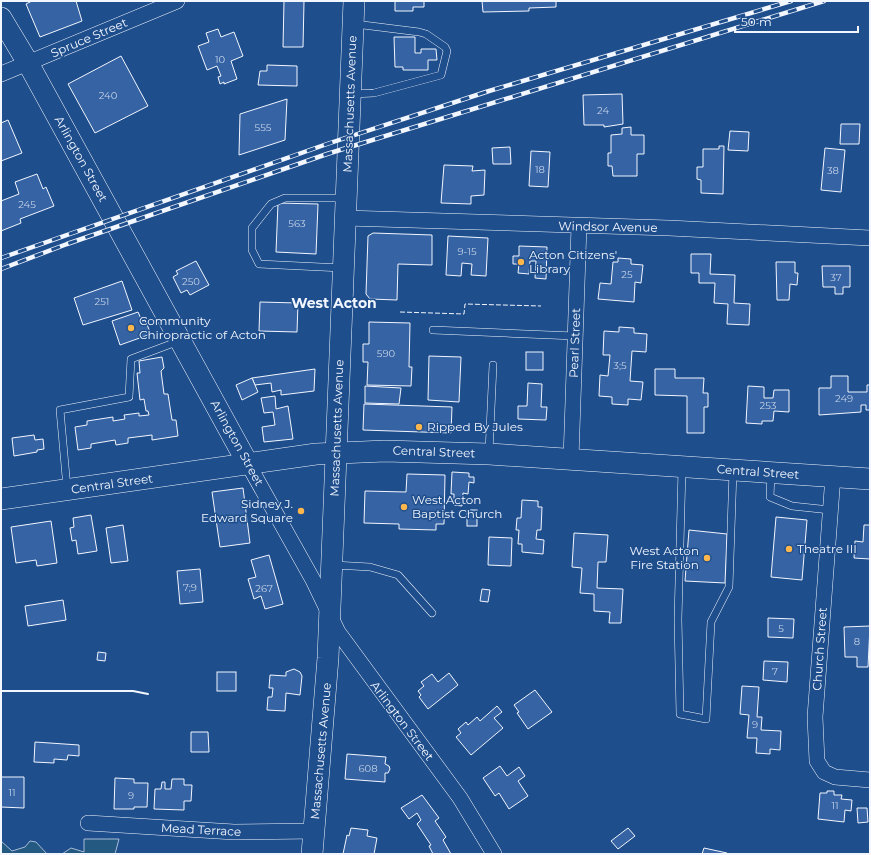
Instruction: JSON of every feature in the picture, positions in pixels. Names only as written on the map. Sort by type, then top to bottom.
[{"type":"street","name":"Spruce Street","points":[[1,74],[177,1]]},
{"type":"street","name":"Massachusetts Avenue","points":[[312,854],[325,715],[330,616],[354,1]]},
{"type":"street","name":"Arlington Street","points":[[1,18],[28,63],[313,580],[346,646],[466,807],[494,854]]},
{"type":"street","name":"Windsor Avenue","points":[[346,208],[579,226],[669,228],[870,238]]},
{"type":"street","name":"Pearl Street","points":[[571,459],[579,226]]},
{"type":"street","name":"Central Street","points":[[1,499],[336,452],[405,451],[489,454],[870,479]]},
{"type":"street","name":"Church Street","points":[[833,476],[815,717],[817,761],[824,772],[835,777],[870,780]]},
{"type":"street","name":"Mead Terrace","points":[[88,823],[234,832],[314,831]]},
{"type":"lane","points":[[350,94],[374,93],[441,75],[447,51],[445,47],[426,34],[353,23]]},
{"type":"lane","points":[[344,268],[259,264],[252,250],[252,228],[271,204],[285,198],[346,208]]},
{"type":"lane","points":[[433,330],[575,336]]},
{"type":"lane","points":[[67,490],[60,410],[129,397],[131,359],[180,341]]},
{"type":"lane","points":[[489,454],[493,365]]},
{"type":"lane","points":[[682,467],[678,619],[680,714],[706,719],[711,622],[729,587],[733,470]]},
{"type":"lane","points":[[771,472],[770,497],[792,506],[830,510]]},
{"type":"lane","points":[[332,564],[370,568],[398,575],[432,613]]},
{"type":"shaded area","points":[[84,839],[119,839],[115,854],[62,854],[71,848],[84,852]]},
{"type":"shaded area","points":[[1,841],[12,851],[25,847],[30,841],[36,842],[47,854],[1,854]]},
{"type":"building","points":[[32,1],[76,1],[82,21],[40,37],[26,4]]},
{"type":"building","points":[[284,1],[304,1],[303,47],[283,47]]},
{"type":"building","points":[[395,1],[424,1],[424,7],[413,7],[413,11],[395,11]]},
{"type":"building","points":[[482,1],[556,1],[556,7],[529,8],[529,11],[483,12]]},
{"type":"building","points":[[218,29],[221,37],[234,32],[243,56],[231,61],[237,79],[224,84],[224,82],[220,84],[218,77],[221,76],[217,66],[207,70],[198,46],[209,42],[206,33]]},
{"type":"building","points":[[394,37],[415,37],[415,53],[421,53],[421,49],[436,49],[437,60],[428,60],[428,70],[403,70],[403,67],[395,67]]},
{"type":"building","points":[[121,56],[148,106],[95,133],[68,84]]},
{"type":"building","points":[[267,65],[297,66],[297,86],[258,85],[260,71],[267,71]]},
{"type":"building","points":[[622,94],[623,124],[604,127],[604,125],[584,125],[583,95]]},
{"type":"building","points":[[287,99],[285,140],[239,155],[240,114]]},
{"type":"building","points":[[8,120],[22,153],[1,161],[1,123]]},
{"type":"building","points":[[841,124],[860,124],[859,144],[840,144]]},
{"type":"building","points":[[631,127],[631,135],[644,135],[644,154],[637,154],[637,176],[613,176],[612,166],[608,166],[608,153],[611,153],[611,135],[622,134],[622,128]]},
{"type":"building","points":[[730,131],[749,132],[748,151],[728,150]]},
{"type":"building","points":[[719,146],[724,146],[723,194],[701,193],[701,180],[697,179],[697,167],[703,167],[703,149],[719,149]]},
{"type":"building","points":[[510,147],[511,164],[493,164],[492,148]]},
{"type":"building","points":[[825,148],[845,150],[841,192],[821,190]]},
{"type":"building","points":[[531,151],[550,152],[548,187],[529,186]]},
{"type":"building","points":[[444,165],[473,166],[472,171],[485,170],[484,195],[471,196],[471,204],[441,203]]},
{"type":"building","points":[[37,174],[43,189],[46,187],[54,206],[20,219],[21,223],[1,231],[1,201],[19,194],[15,182]]},
{"type":"building","points":[[278,203],[318,204],[316,254],[276,252]]},
{"type":"building","points":[[373,233],[432,235],[432,265],[398,264],[397,300],[370,299],[366,294],[368,236]]},
{"type":"building","points":[[448,236],[488,238],[486,276],[471,275],[472,264],[462,263],[461,276],[446,275]]},
{"type":"building","name":"Acton Citizens' Library","points":[[519,246],[547,247],[546,279],[535,278],[536,261],[530,261],[529,274],[518,273],[519,264],[513,264],[513,256],[519,256]]},
{"type":"building","points":[[691,254],[711,254],[710,274],[735,275],[734,303],[750,304],[749,325],[727,324],[728,304],[714,303],[715,283],[699,283],[699,273],[691,273]]},
{"type":"building","points":[[618,258],[631,259],[631,264],[643,265],[641,283],[635,282],[634,302],[598,299],[600,283],[611,284],[613,262],[618,262]]},
{"type":"building","points":[[196,261],[209,285],[190,295],[187,290],[181,293],[173,277],[178,274],[176,271]]},
{"type":"building","points":[[776,262],[795,262],[795,273],[798,273],[797,285],[790,284],[789,300],[777,300]]},
{"type":"building","points":[[822,266],[850,266],[850,287],[843,287],[843,294],[835,294],[835,287],[823,287]]},
{"type":"building","points":[[122,281],[132,310],[83,325],[74,298]]},
{"type":"building","points":[[260,302],[298,303],[297,332],[259,331]]},
{"type":"building","name":"Community Chiropractic of Acton","points":[[138,312],[142,321],[145,320],[151,334],[120,345],[112,321]]},
{"type":"building","points":[[369,322],[410,323],[409,367],[412,367],[411,386],[367,385],[368,362],[363,362],[363,344],[369,344]]},
{"type":"building","points":[[619,327],[634,328],[634,333],[647,334],[646,352],[632,351],[630,381],[643,382],[641,400],[628,399],[628,405],[612,404],[612,397],[599,396],[600,375],[608,376],[610,355],[603,355],[604,331],[619,332]]},
{"type":"building","points":[[526,352],[543,352],[543,370],[526,370]]},
{"type":"building","points":[[429,356],[461,357],[459,402],[428,400]]},
{"type":"building","points":[[162,357],[164,368],[161,371],[164,394],[168,394],[172,420],[176,420],[178,436],[152,440],[152,435],[128,438],[128,443],[116,445],[115,440],[91,444],[91,448],[78,450],[75,427],[87,425],[87,421],[113,417],[113,421],[125,419],[124,415],[139,413],[139,416],[149,415],[148,411],[146,411],[144,399],[140,400],[137,373],[140,373],[139,361]]},
{"type":"building","points":[[315,369],[314,391],[281,395],[281,390],[272,392],[271,383],[255,385],[252,378]]},
{"type":"building","points":[[655,369],[675,369],[675,378],[704,378],[703,393],[708,393],[708,407],[704,407],[704,433],[687,433],[687,396],[655,395]]},
{"type":"building","points":[[831,376],[848,376],[848,392],[867,392],[867,385],[870,385],[870,410],[866,410],[866,405],[861,405],[861,412],[819,415],[819,388],[831,388]]},
{"type":"building","points":[[252,378],[258,392],[242,400],[236,385]]},
{"type":"building","points":[[528,383],[542,384],[541,407],[547,407],[546,420],[518,419],[518,406],[527,406]]},
{"type":"building","points":[[365,386],[401,388],[399,404],[365,403]]},
{"type":"building","points":[[748,386],[764,387],[764,398],[773,398],[774,390],[789,390],[789,412],[774,411],[773,421],[762,421],[762,424],[746,423]]},
{"type":"building","points":[[275,396],[276,409],[288,406],[293,439],[264,442],[262,427],[275,425],[273,412],[264,413],[261,398]]},
{"type":"building","points":[[364,404],[452,407],[451,433],[363,430]]},
{"type":"building","points":[[34,435],[35,440],[43,439],[44,449],[37,450],[37,452],[14,456],[12,438]]},
{"type":"building","points":[[452,472],[469,473],[469,477],[474,477],[474,483],[469,482],[468,494],[463,493],[462,506],[454,505],[454,494],[451,494]]},
{"type":"building","name":"West Acton Baptist Church","points":[[407,474],[445,475],[444,524],[436,524],[436,530],[399,529],[399,524],[364,523],[365,491],[406,492]]},
{"type":"building","points":[[243,488],[250,543],[220,547],[212,492]]},
{"type":"building","points":[[522,500],[538,501],[538,507],[542,507],[541,530],[537,530],[536,539],[544,540],[543,554],[522,552],[522,544],[518,544],[519,530],[516,530],[517,518],[521,518]]},
{"type":"building","points":[[467,510],[477,510],[477,526],[467,526]]},
{"type":"building","points":[[91,515],[97,551],[78,554],[76,540],[72,541],[70,528],[74,527],[73,518]]},
{"type":"building","name":"Theatre III","points":[[776,517],[807,520],[802,580],[771,577]]},
{"type":"building","points":[[51,521],[57,563],[37,566],[36,560],[16,563],[11,527]]},
{"type":"building","points":[[123,525],[128,561],[111,563],[106,528]]},
{"type":"building","points":[[864,525],[870,525],[870,559],[854,558],[855,541],[863,542]]},
{"type":"building","name":"West Acton Fire Station","points":[[689,530],[727,534],[725,583],[685,581]]},
{"type":"building","points":[[574,533],[608,535],[606,562],[598,562],[597,588],[623,589],[621,623],[609,623],[610,612],[594,611],[594,594],[580,593],[582,568],[572,567]]},
{"type":"building","points":[[489,537],[512,538],[511,566],[488,565]]},
{"type":"building","points":[[269,555],[283,604],[265,609],[261,596],[254,599],[248,579],[256,577],[251,560]]},
{"type":"building","points":[[200,569],[203,602],[180,604],[177,571]]},
{"type":"building","points":[[482,589],[490,590],[488,602],[480,601]]},
{"type":"building","points":[[63,600],[66,620],[28,626],[25,606]]},
{"type":"building","points":[[768,618],[794,619],[793,638],[768,637]]},
{"type":"building","points":[[870,626],[868,667],[857,667],[857,657],[845,657],[844,627]]},
{"type":"building","points":[[98,652],[106,653],[105,661],[97,660]]},
{"type":"building","points":[[764,661],[788,662],[787,682],[763,680]]},
{"type":"building","points":[[294,669],[300,672],[302,676],[300,695],[286,693],[285,711],[267,710],[268,697],[272,697],[273,688],[269,688],[270,675],[286,676],[286,672]]},
{"type":"building","points":[[217,672],[236,672],[236,691],[217,691]]},
{"type":"building","points":[[449,673],[458,685],[428,709],[419,697],[421,695],[418,691],[424,686],[421,682],[432,674],[438,682]]},
{"type":"building","points":[[742,686],[759,687],[757,717],[762,717],[761,730],[781,731],[780,750],[770,749],[770,754],[756,753],[757,738],[747,738],[749,715],[740,714]]},
{"type":"building","points":[[535,690],[552,712],[528,729],[517,713],[519,712],[514,705]]},
{"type":"building","points":[[497,706],[502,712],[494,718],[503,728],[471,755],[456,737],[461,733],[458,729],[466,722],[468,725],[477,717],[480,721]]},
{"type":"building","points":[[191,732],[208,732],[209,752],[191,752]]},
{"type":"building","points":[[35,742],[79,745],[79,756],[68,755],[67,760],[54,759],[54,763],[34,762]]},
{"type":"building","points":[[347,754],[386,757],[385,764],[389,766],[390,769],[388,773],[385,773],[385,782],[345,779]]},
{"type":"building","points":[[500,766],[507,776],[519,767],[525,776],[518,781],[528,796],[509,809],[499,793],[495,796],[483,778]]},
{"type":"building","points":[[1,777],[24,777],[24,808],[1,807]]},
{"type":"building","points":[[115,778],[134,779],[134,783],[148,783],[147,807],[134,807],[134,809],[114,809]]},
{"type":"building","points":[[172,779],[184,779],[184,785],[192,785],[191,801],[184,801],[184,810],[154,809],[155,789],[161,789],[162,782],[165,782],[165,789],[171,789]]},
{"type":"building","points":[[827,791],[834,791],[834,795],[842,795],[841,799],[852,800],[851,811],[845,810],[844,822],[818,819],[820,793],[827,793]]},
{"type":"building","points":[[422,795],[439,818],[435,821],[446,837],[443,840],[451,854],[433,854],[429,846],[431,845],[417,824],[421,820],[417,813],[409,819],[401,808]]},
{"type":"building","points":[[857,808],[867,808],[868,822],[858,823]]},
{"type":"building","points":[[351,828],[368,830],[367,836],[377,838],[374,854],[343,854],[347,835],[349,836]]},
{"type":"building","points":[[628,828],[635,836],[618,849],[611,841]]},
{"type":"building","points":[[704,848],[727,853],[727,854],[702,854]]},
{"type":"railway","points":[[1,258],[327,144],[489,91],[791,1]]},
{"type":"railway","points":[[1,269],[67,244],[327,154],[824,1]]},
{"type":"fence","points":[[400,312],[464,314],[465,304],[541,306]]},
{"type":"wall","points":[[1,691],[133,691],[148,694]]},
{"type":"place","name":"Acton Citizens' Library","points":[[521,262]]},
{"type":"place","name":"Community Chiropractic of Acton","points":[[131,328]]},
{"type":"place","name":"Ripped By Jules","points":[[419,427]]},
{"type":"place","name":"West Acton Baptist Church","points":[[404,507]]},
{"type":"place","name":"Sidney J. Edward Square","points":[[301,511]]},
{"type":"place","name":"Theatre III","points":[[789,549]]},
{"type":"place","name":"West Acton Fire Station","points":[[707,558]]},
{"type":"district","name":"West Acton","points":[[334,303]]}]
